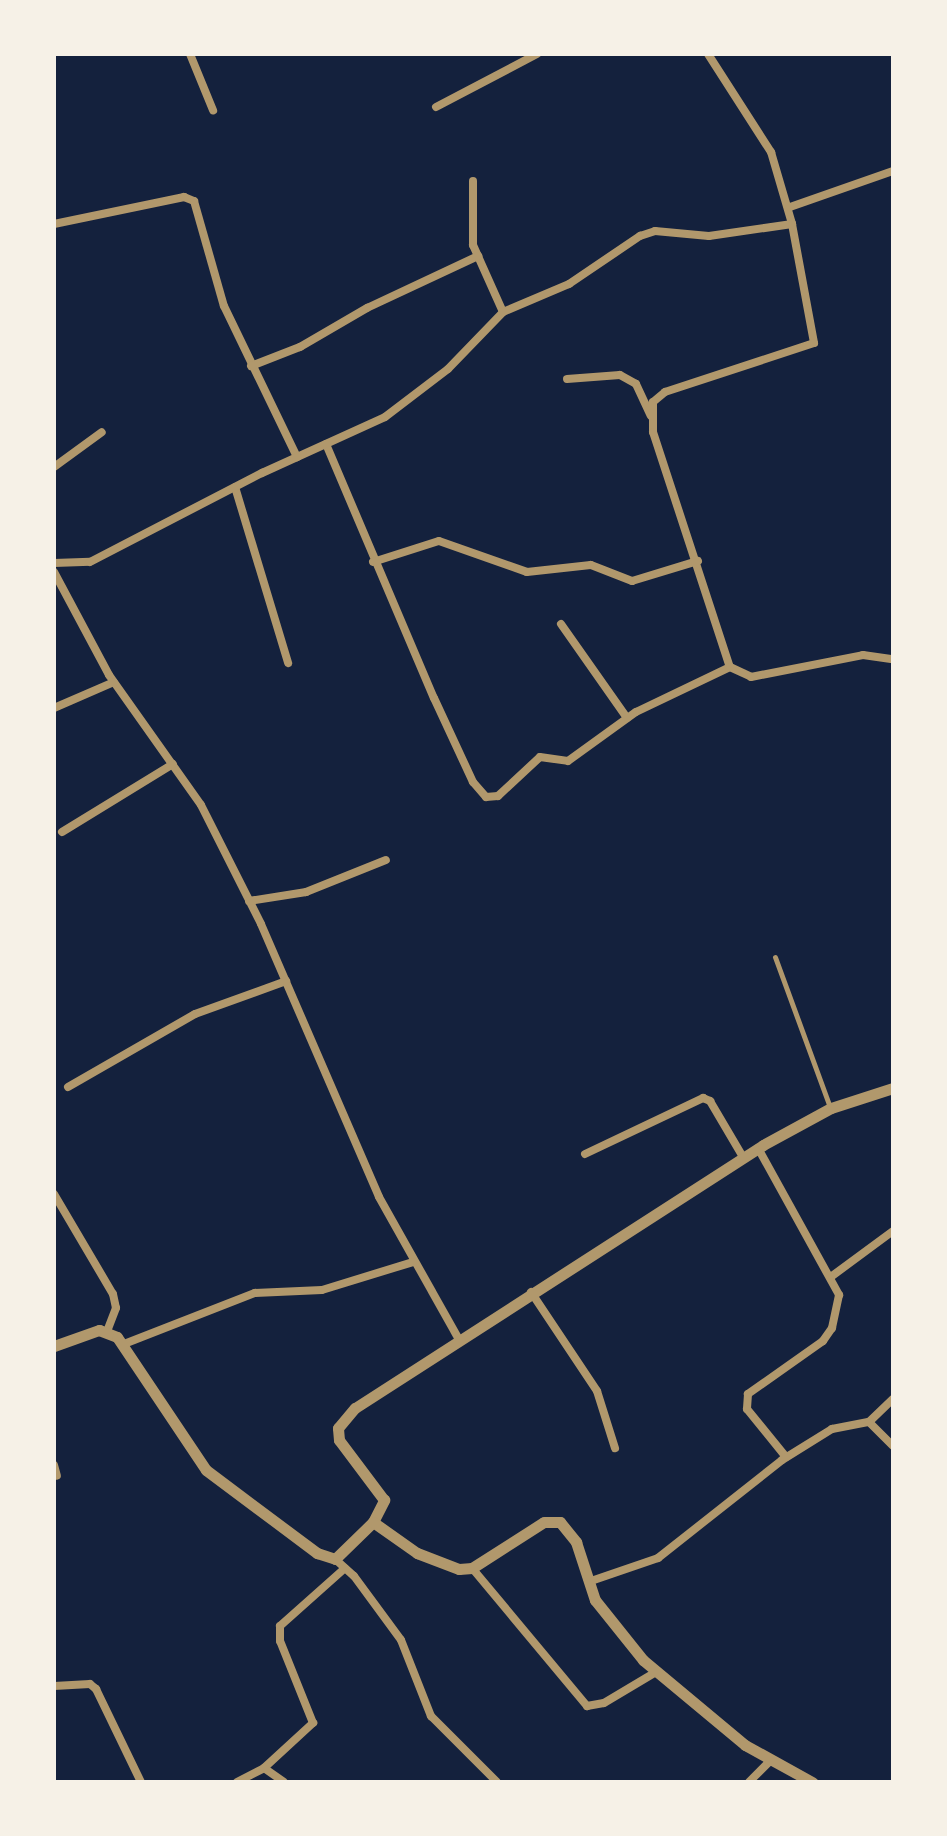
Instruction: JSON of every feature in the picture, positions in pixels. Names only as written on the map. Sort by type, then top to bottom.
[{"type":"street","points":[[190,54],[213,110]]},
{"type":"street","points":[[436,107],[537,54]]},
{"type":"street","points":[[651,416],[653,402],[665,392],[814,343],[790,207],[771,152],[708,54]]},
{"type":"street","points":[[790,207],[893,171]]},
{"type":"street","points":[[473,181],[470,232],[503,312]]},
{"type":"street","points":[[54,224],[184,197],[194,201],[224,306],[297,457]]},
{"type":"street","points":[[54,563],[90,562],[235,487],[385,417],[418,392],[503,312],[569,284],[655,231],[709,236],[792,224]]},
{"type":"street","points":[[251,366],[300,347],[367,308],[478,256]]},
{"type":"street","points":[[567,379],[609,374],[628,378],[651,416],[730,667],[751,677],[863,655],[893,659]]},
{"type":"street","points":[[54,467],[102,432]]},
{"type":"street","points":[[326,444],[373,562],[473,782],[486,797],[498,796],[526,764],[547,755],[568,761],[627,718],[730,667]]},
{"type":"street","points":[[235,487],[288,663]]},
{"type":"street","points":[[373,562],[439,541],[527,572],[591,565],[632,581],[698,561]]},
{"type":"street","points":[[54,572],[114,682],[173,764],[249,901],[286,981],[342,1118],[413,1262],[458,1338]]},
{"type":"street","points":[[561,624],[627,718]]},
{"type":"street","points":[[54,708],[114,682]]},
{"type":"street","points":[[62,832],[173,764]]},
{"type":"street","points":[[249,901],[306,892],[386,860]]},
{"type":"street","points":[[68,1087],[195,1014],[286,981]]},
{"type":"street","points":[[237,1782],[264,1768],[313,1723],[280,1641],[280,1626],[340,1563],[373,1522],[384,1500],[345,1450],[338,1428],[355,1408],[530,1291],[758,1148],[831,1108],[893,1088]]},
{"type":"street","points":[[585,1154],[703,1098],[716,1110],[743,1157]]},
{"type":"street","points":[[758,1148],[832,1276],[839,1295],[829,1334],[756,1387],[746,1402],[786,1457]]},
{"type":"street","points":[[54,1194],[113,1294],[116,1308],[107,1332]]},
{"type":"street","points":[[832,1276],[893,1231]]},
{"type":"street","points":[[124,1344],[255,1293],[322,1290],[413,1262]]},
{"type":"street","points":[[530,1291],[597,1391],[615,1448]]},
{"type":"street","points":[[107,1332],[124,1344],[190,1453],[317,1553],[340,1563],[401,1640],[431,1716],[497,1782]]},
{"type":"street","points":[[54,1346],[107,1332]]},
{"type":"street","points":[[591,1581],[658,1558],[786,1457],[832,1429],[869,1422],[893,1399]]},
{"type":"street","points":[[869,1422],[893,1446]]},
{"type":"street","points":[[54,1465],[57,1476]]},
{"type":"street","points":[[373,1522],[443,1566],[472,1568],[552,1520],[576,1542],[610,1624],[656,1672],[771,1760],[812,1782]]},
{"type":"street","points":[[472,1568],[587,1706],[604,1703],[656,1672]]},
{"type":"street","points":[[54,1686],[90,1684],[96,1689],[141,1782]]},
{"type":"street","points":[[749,1782],[771,1760]]},
{"type":"street","points":[[264,1768],[284,1782]]},
{"type":"lane","points":[[775,957],[831,1108]]}]
